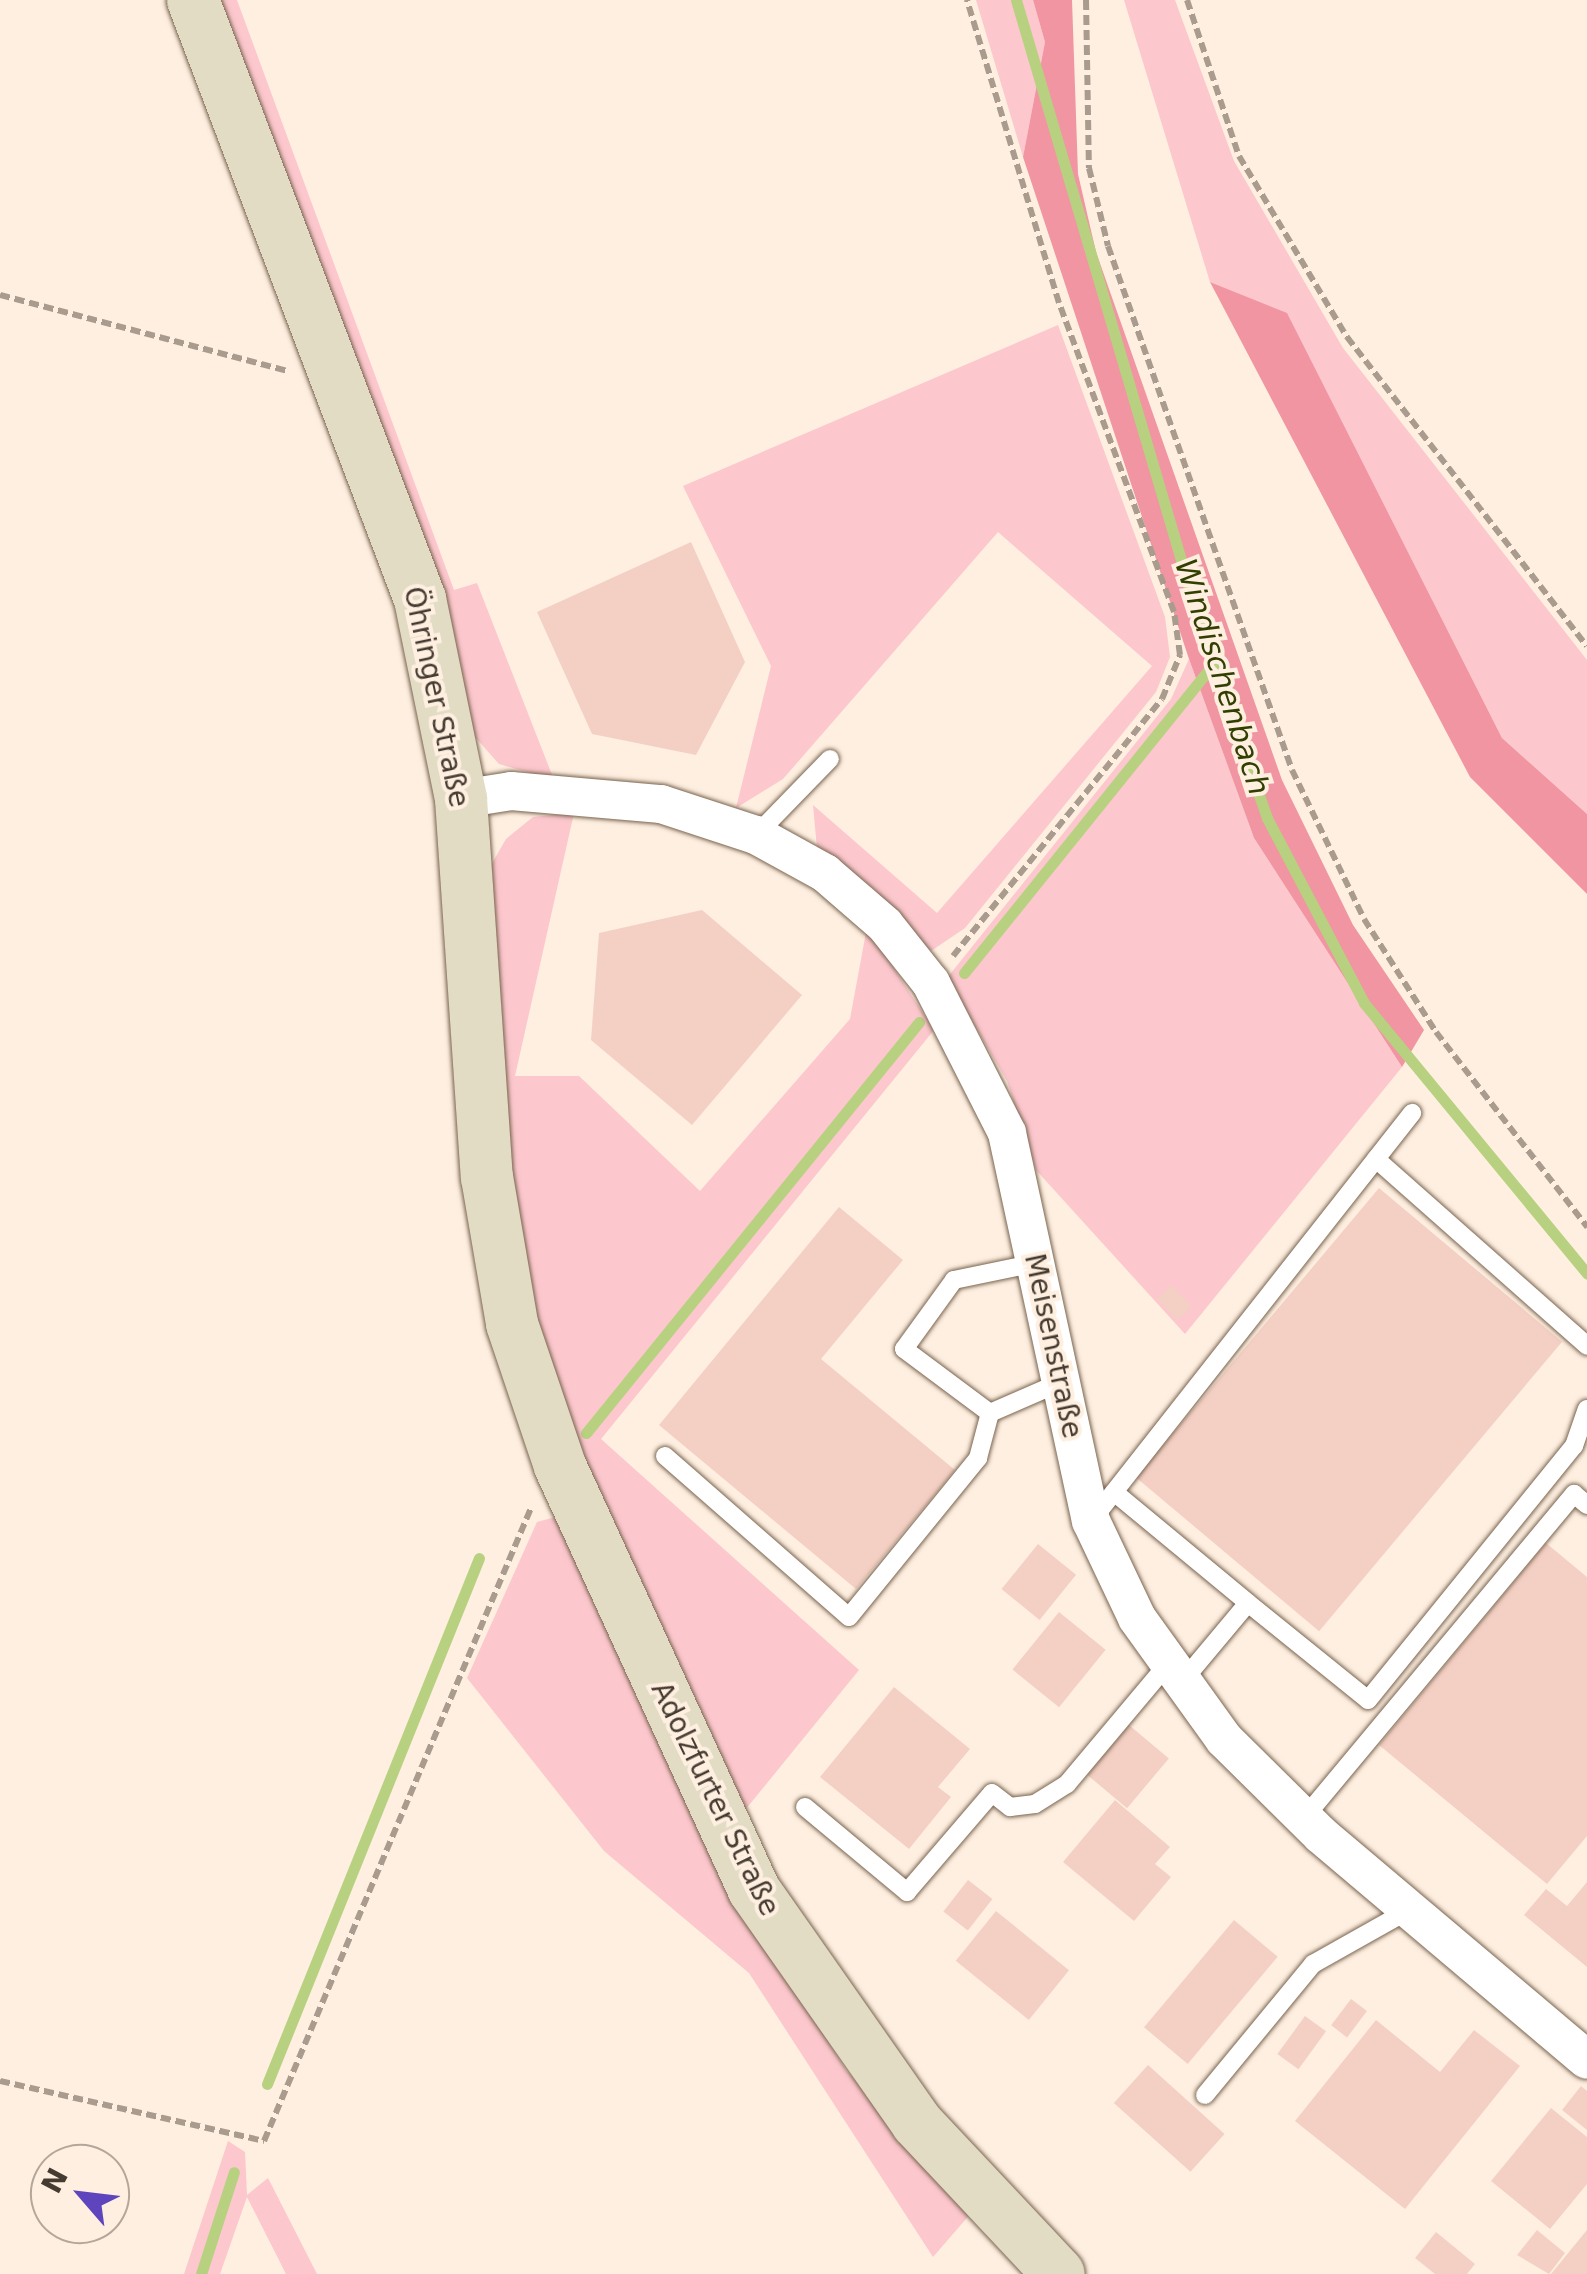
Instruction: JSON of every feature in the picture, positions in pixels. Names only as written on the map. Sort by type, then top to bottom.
[{"type":"main road","name":"Öhringer Straße","points":[[194,0],[420,599],[461,799],[487,1177],[512,1324],[554,1446]]},
{"type":"main road","name":"Adolzfurter Straße","points":[[554,1446],[754,1890],[917,2123],[1059,2274]]},
{"type":"street","name":"Meisenstraße","points":[[461,799],[586,794],[660,804],[756,834],[825,873],[931,983],[1007,1133],[1061,1382],[1102,1506],[1174,1674],[1304,1818],[1587,2060]]},
{"type":"lane","points":[[756,834],[830,759]]},
{"type":"lane","points":[[1412,1113],[1102,1506],[1248,1603],[1368,1700],[1574,1446],[1587,1409]]},
{"type":"lane","points":[[1376,1159],[1587,1346]]},
{"type":"lane","points":[[990,1413],[904,1349],[954,1280],[1036,1264]]},
{"type":"lane","points":[[990,1413],[1061,1382]]},
{"type":"lane","points":[[666,1456],[848,1616],[978,1458],[990,1413]]},
{"type":"lane","points":[[1304,1818],[1574,1494],[1587,1504]]},
{"type":"lane","points":[[805,1807],[907,1892],[992,1793],[1010,1807],[1035,1804],[1067,1784],[1248,1603]]},
{"type":"lane","points":[[1205,2095],[1313,1964],[1409,1910]]},
{"type":"path","points":[[931,983],[1162,700],[1180,654],[1174,612],[1059,302],[967,0]]},
{"type":"path","points":[[1084,0],[1089,168],[1108,246],[1292,770],[1364,920],[1436,1032],[1587,1227]]},
{"type":"path","points":[[1187,0],[1238,156],[1347,336],[1587,646]]},
{"type":"path","points":[[0,295],[342,385]]},
{"type":"path","points":[[0,2081],[264,2141],[554,1446]]},
{"type":"shaded area","points":[[212,0],[237,0],[454,590],[477,583],[554,780],[499,764],[467,728]]},
{"type":"shaded area","points":[[976,0],[1033,0],[1045,42],[1023,157]]},
{"type":"shaded area","points":[[1033,0],[1072,0],[1078,174],[1096,252],[1282,780],[1353,925],[1424,1030],[1402,1067],[1254,838],[1189,659],[1023,157],[1045,42]]},
{"type":"shaded area","points":[[1124,0],[1175,0],[1234,161],[1343,348],[1587,660],[1587,814],[1502,738],[1287,314],[1210,282]]},
{"type":"shaded area","points":[[1210,282],[1287,313],[1502,738],[1587,814],[1587,894],[1470,777]]},
{"type":"shaded area","points":[[1058,325],[1165,617],[1170,657],[1156,692],[965,928],[931,951],[874,889],[817,848],[813,805],[937,913],[1152,666],[998,532],[783,779],[736,808],[771,666],[683,486]]},
{"type":"shaded area","points":[[1189,659],[1254,838],[1402,1067],[1185,1334],[1036,1170],[1007,1081],[947,978],[1171,699]]},
{"type":"shaded area","points":[[574,813],[515,1076],[579,1076],[700,1191],[850,1019],[867,927],[934,1030],[601,1439],[859,1670],[737,1820],[566,1446],[524,1294],[501,1150],[487,872],[506,839],[533,817]]},
{"type":"shaded area","points":[[559,1516],[710,1854],[846,2070],[972,2212],[933,2257],[749,1973],[604,1851],[467,1678],[537,1522]]},
{"type":"shaded area","points":[[228,2141],[245,2152],[247,2195],[268,2178],[317,2274],[286,2274],[247,2197],[220,2274],[184,2274]]},
{"type":"building","points":[[691,542],[745,662],[696,755],[592,734],[537,612]]},
{"type":"building","points":[[702,910],[802,995],[692,1125],[591,1040],[599,933]]},
{"type":"building","points":[[1379,1188],[1562,1342],[1319,1631],[1136,1478]]},
{"type":"building","points":[[839,1207],[903,1260],[821,1359],[955,1470],[856,1589],[659,1425]]},
{"type":"building","points":[[1171,1285],[1192,1307],[1177,1320],[1157,1299]]},
{"type":"building","points":[[1546,1543],[1587,1577],[1587,1836],[1547,1884],[1379,1745]]},
{"type":"building","points":[[1038,1544],[1076,1575],[1040,1620],[1001,1589]]},
{"type":"building","points":[[1059,1612],[1106,1650],[1059,1707],[1012,1670]]},
{"type":"building","points":[[894,1687],[970,1749],[938,1787],[951,1797],[909,1849],[820,1777]]},
{"type":"building","points":[[1129,1725],[1169,1758],[1127,1808],[1087,1775]]},
{"type":"building","points":[[1115,1800],[1170,1847],[1155,1864],[1171,1877],[1134,1921],[1063,1862]]},
{"type":"building","points":[[968,1880],[992,1899],[968,1931],[943,1912]]},
{"type":"building","points":[[1587,1882],[1587,1967],[1524,1915],[1546,1889],[1567,1906]]},
{"type":"building","points":[[996,1911],[1069,1970],[1029,2020],[956,1961]]},
{"type":"building","points":[[1234,1920],[1278,1957],[1188,2064],[1144,2027]]},
{"type":"building","points":[[1351,1999],[1367,2011],[1347,2037],[1331,2025]]},
{"type":"building","points":[[1305,2016],[1326,2031],[1298,2069],[1277,2054]]},
{"type":"building","points":[[1376,2020],[1440,2072],[1474,2030],[1520,2066],[1405,2209],[1295,2121]]},
{"type":"building","points":[[1148,2065],[1225,2134],[1190,2172],[1114,2103]]},
{"type":"building","points":[[1581,2086],[1587,2091],[1587,2130],[1562,2110]]},
{"type":"building","points":[[1551,2108],[1587,2137],[1587,2184],[1550,2229],[1491,2181]]},
{"type":"building","points":[[1537,2230],[1565,2253],[1549,2274],[1517,2255]]},
{"type":"building","points":[[1587,2230],[1587,2274],[1551,2274],[1582,2236]]},
{"type":"building","points":[[1436,2232],[1475,2264],[1467,2274],[1435,2274],[1415,2258]]},
{"type":"waterway","name":"Windischenbach","points":[[1016,0],[1204,638],[1267,818],[1364,1003],[1587,1274]]},
{"type":"waterway","points":[[964,973],[1213,664]]},
{"type":"waterway","points":[[586,1433],[919,1022]]},
{"type":"waterway","points":[[267,2084],[479,1558]]},
{"type":"waterway","points":[[201,2274],[234,2172]]}]
